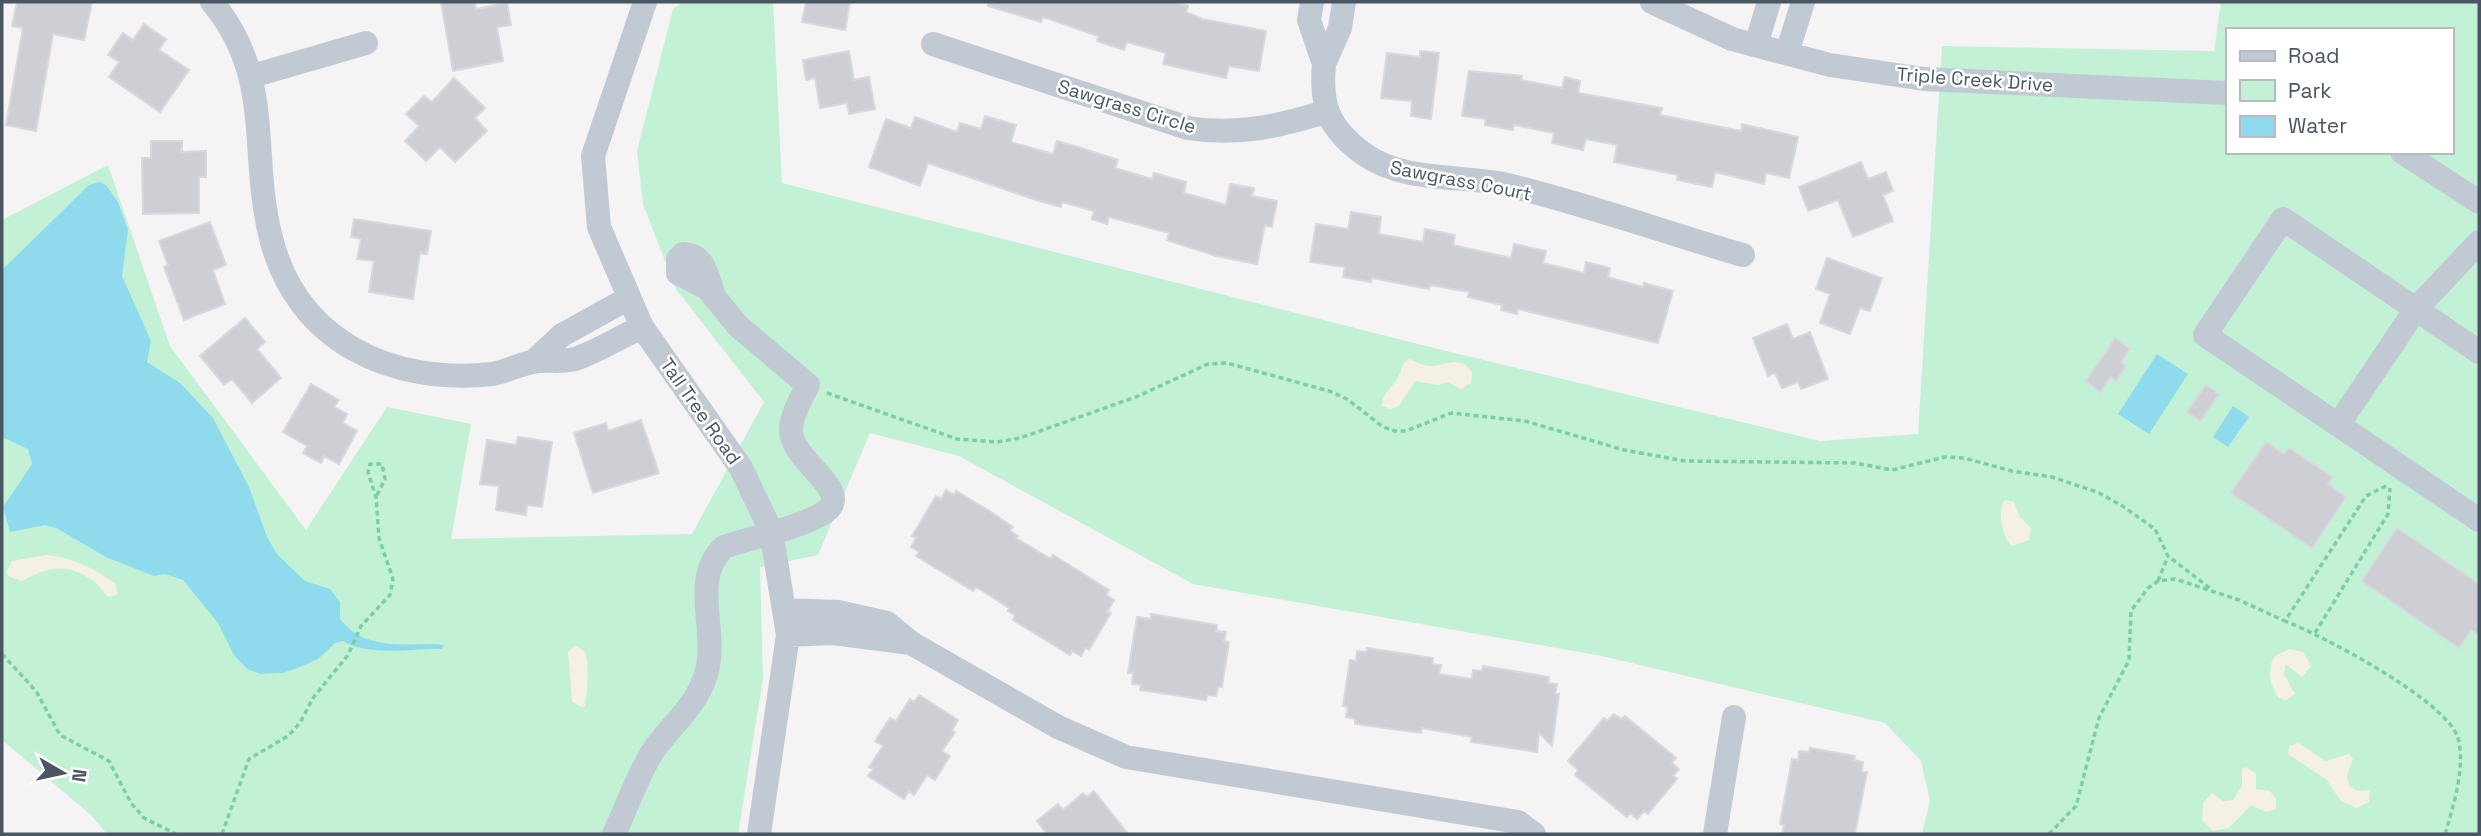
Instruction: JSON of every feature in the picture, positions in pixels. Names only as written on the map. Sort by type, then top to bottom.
[{"type":"street","points":[[212,2],[238,40],[253,76],[270,236],[289,285],[313,318],[353,351],[405,369],[438,374],[495,374],[534,361],[573,359],[642,327]]},
{"type":"street","name":"Tall Tree Road","points":[[645,2],[593,156],[599,227],[642,327],[741,468],[771,531],[788,635],[759,834]]},
{"type":"street","points":[[1312,2],[1309,20],[1324,64]]},
{"type":"street","points":[[1325,112],[1322,88],[1324,64],[1340,28],[1344,2]]},
{"type":"street","name":"Triple Creek Drive","points":[[1651,2],[1732,38],[1830,65],[1924,79],[2226,93]]},
{"type":"street","points":[[1756,45],[1769,2]]},
{"type":"street","points":[[1787,53],[1803,2]]},
{"type":"street","points":[[253,76],[366,43]]},
{"type":"street","name":"Sawgrass Circle","points":[[933,44],[1188,128],[1237,132],[1325,112]]},
{"type":"street","name":"Sawgrass Court","points":[[1325,112],[1349,141],[1380,164],[1502,184],[1743,255]]},
{"type":"street","points":[[2405,154],[2479,202]]},
{"type":"street","points":[[2479,352],[2283,219],[2205,335],[2479,520]]},
{"type":"street","points":[[2338,425],[2416,309],[2479,242]]},
{"type":"street","points":[[534,361],[562,335],[629,298]]},
{"type":"street","points":[[614,834],[652,752],[691,707],[703,685],[709,663],[706,598],[714,560],[724,547],[822,513],[832,502],[830,485],[798,454],[792,439],[793,419],[808,385],[738,326],[715,298]]},
{"type":"street","points":[[784,610],[851,625]]},
{"type":"street","points":[[788,635],[851,625],[887,623],[911,643],[1058,727],[1126,757],[1518,822],[1534,834]]},
{"type":"street","points":[[1715,834],[1734,717]]},
{"type":"path","points":[[808,385],[924,430],[957,439],[997,442],[1020,438],[1136,397],[1208,364],[1227,363],[1329,391],[1347,399],[1383,427],[1395,431],[1406,431],[1451,413],[1525,421],[1624,450],[1685,461],[1856,463],[1892,470],[1945,457],[1964,458],[2012,471],[2052,477],[2097,492],[2155,529],[2168,556],[2211,589]]},
{"type":"path","points":[[222,834],[249,759],[288,736],[348,655],[361,626],[390,595],[393,579],[379,538],[376,497],[368,472],[370,464],[377,462],[382,464],[386,479],[376,497]]},
{"type":"path","points":[[2285,621],[2366,496],[2391,483],[2388,514],[2315,633]]},
{"type":"path","points":[[2049,834],[2077,806],[2099,718],[2129,660],[2131,611],[2137,599],[2158,581],[2168,556]]},
{"type":"path","points":[[2158,581],[2175,579],[2211,589],[2315,633],[2379,670],[2449,722],[2457,735],[2458,781],[2445,834]]},
{"type":"path","points":[[2,653],[36,691],[60,735],[108,761],[131,803],[145,818],[176,834]]},
{"type":"green space","points":[[683,2],[773,2],[782,183],[1434,348],[1820,441],[1918,434],[1942,46],[2214,51],[2221,2],[2479,2],[2479,834],[1922,834],[1930,801],[1921,761],[1885,723],[1602,656],[1193,584],[959,456],[870,433],[818,555],[760,567],[763,679],[738,834],[107,834],[91,815],[2,740],[2,220],[108,165],[170,346],[306,530],[387,407],[471,424],[451,539],[692,534],[764,402],[676,289],[643,204],[637,151],[673,9]]},
{"type":"sand","points":[[1409,359],[1428,366],[1459,362],[1472,373],[1471,383],[1461,389],[1447,382],[1438,385],[1415,381],[1399,406],[1391,409],[1382,406],[1385,394]]},
{"type":"sand","points":[[2005,500],[2014,502],[2020,517],[2031,528],[2029,540],[2012,546],[2008,542],[2001,516]]},
{"type":"sand","points":[[47,555],[84,565],[100,574],[116,584],[117,595],[109,597],[94,581],[66,569],[41,572],[22,581],[8,576],[7,571],[12,561]]},
{"type":"sand","points":[[575,645],[585,652],[587,665],[585,706],[581,707],[572,701],[568,652]]},
{"type":"sand","points":[[2289,649],[2303,652],[2311,666],[2302,677],[2286,664],[2284,674],[2295,694],[2286,700],[2279,698],[2276,693],[2270,672],[2275,656]]},
{"type":"sand","points":[[2298,743],[2326,761],[2349,754],[2353,759],[2347,776],[2349,786],[2358,791],[2370,790],[2369,802],[2357,808],[2341,801],[2326,779],[2288,754],[2289,746]]},
{"type":"sand","points":[[2246,767],[2256,774],[2256,789],[2270,791],[2276,799],[2276,809],[2266,812],[2251,805],[2229,828],[2213,831],[2202,820],[2203,803],[2212,793],[2223,801],[2233,800],[2242,786],[2242,769]]},
{"type":"water","points":[[100,182],[106,185],[118,202],[128,230],[122,276],[151,341],[147,362],[180,383],[213,418],[249,487],[267,537],[277,554],[305,581],[330,589],[340,602],[340,619],[360,636],[384,643],[437,644],[443,645],[442,649],[365,649],[343,641],[335,643],[318,659],[295,669],[261,674],[247,669],[234,655],[218,623],[183,580],[165,574],[154,576],[106,557],[56,528],[45,525],[10,532],[3,507],[32,464],[28,449],[2,437],[2,270],[89,185]]},
{"type":"water","points":[[2157,354],[2188,374],[2149,434],[2118,414]]},
{"type":"water","points":[[2233,406],[2249,417],[2228,447],[2213,437]]},
{"type":"building","points":[[17,2],[92,2],[84,40],[53,34],[36,131],[6,125],[23,28],[12,26]]},
{"type":"building","points":[[441,2],[475,2],[476,9],[507,3],[511,25],[497,27],[503,61],[453,71]]},
{"type":"building","points":[[806,2],[850,2],[845,30],[802,22]]},
{"type":"building","points":[[989,2],[1175,2],[1188,6],[1186,12],[1202,19],[1266,31],[1259,71],[1229,66],[1226,78],[1163,64],[1166,53],[1127,42],[1124,50],[1097,41],[1098,36],[1043,17],[1041,22],[988,6]]},
{"type":"building","points":[[144,24],[166,39],[159,50],[189,70],[160,112],[109,77],[119,62],[108,55],[123,33],[133,40]]},
{"type":"building","points":[[849,51],[854,80],[869,77],[875,109],[849,114],[847,103],[820,108],[815,78],[806,80],[803,60]]},
{"type":"building","points":[[1420,51],[1439,53],[1431,119],[1411,116],[1412,101],[1381,98],[1387,53],[1420,57]]},
{"type":"building","points":[[1469,71],[1522,76],[1521,80],[1562,88],[1565,77],[1580,81],[1578,93],[1662,108],[1660,115],[1741,131],[1742,124],[1798,137],[1789,178],[1766,173],[1764,184],[1715,172],[1712,187],[1677,180],[1678,175],[1614,162],[1617,145],[1586,139],[1583,150],[1552,143],[1554,133],[1514,125],[1513,130],[1485,125],[1486,119],[1462,116]]},
{"type":"building","points":[[454,78],[485,108],[475,118],[487,131],[455,162],[440,147],[426,161],[405,141],[419,126],[406,114],[424,96],[432,102]]},
{"type":"building","points":[[985,116],[1016,125],[1011,142],[1053,154],[1057,141],[1078,147],[1118,160],[1115,168],[1152,179],[1154,173],[1186,182],[1184,193],[1226,205],[1230,184],[1254,188],[1252,196],[1277,201],[1272,227],[1265,225],[1257,264],[1216,256],[1167,240],[1169,233],[1109,217],[1107,224],[1092,219],[1094,211],[1062,202],[1061,207],[1036,200],[928,163],[920,186],[869,167],[886,119],[911,128],[915,117],[957,132],[960,123],[981,129]]},
{"type":"building","points":[[151,141],[182,141],[182,152],[206,151],[206,177],[199,177],[199,213],[143,214],[142,158],[151,158]]},
{"type":"building","points":[[1861,162],[1868,179],[1886,172],[1893,191],[1883,195],[1893,221],[1853,237],[1838,200],[1808,211],[1799,187]]},
{"type":"building","points":[[1351,212],[1381,217],[1379,234],[1423,242],[1425,229],[1455,235],[1453,245],[1511,258],[1514,244],[1546,251],[1543,263],[1584,273],[1586,262],[1610,268],[1608,277],[1643,287],[1644,283],[1673,291],[1658,343],[1518,309],[1517,314],[1501,310],[1502,305],[1468,297],[1469,292],[1430,285],[1429,289],[1372,278],[1371,282],[1343,277],[1345,267],[1310,262],[1316,224],[1348,229]]},
{"type":"building","points":[[354,219],[431,231],[427,254],[420,253],[413,299],[369,292],[374,261],[357,259],[361,239],[351,237]]},
{"type":"building","points":[[210,222],[226,265],[213,270],[225,304],[184,320],[164,267],[168,265],[159,241]]},
{"type":"building","points":[[1827,258],[1882,278],[1870,311],[1860,308],[1850,334],[1820,323],[1830,294],[1816,289]]},
{"type":"building","points":[[245,318],[265,342],[257,349],[281,378],[252,403],[232,379],[224,385],[200,356]]},
{"type":"building","points":[[1787,324],[1793,339],[1810,332],[1828,379],[1801,389],[1798,382],[1782,388],[1775,373],[1768,376],[1753,338]]},
{"type":"building","points":[[2115,338],[2130,349],[2121,362],[2126,366],[2116,381],[2111,377],[2100,392],[2086,381]]},
{"type":"building","points":[[311,384],[339,400],[334,407],[347,414],[343,423],[357,431],[339,464],[324,456],[321,463],[303,453],[307,446],[283,432]]},
{"type":"building","points":[[2206,385],[2219,394],[2201,421],[2187,412]]},
{"type":"building","points":[[641,420],[659,473],[593,493],[574,433],[606,423],[608,431]]},
{"type":"building","points":[[518,437],[552,442],[542,507],[527,505],[526,515],[496,510],[499,486],[480,484],[487,440],[516,445]]},
{"type":"building","points":[[2266,442],[2284,454],[2289,448],[2333,477],[2328,484],[2346,497],[2312,548],[2231,493]]},
{"type":"building","points":[[946,490],[954,495],[956,491],[991,512],[1013,527],[1010,531],[1018,536],[1016,538],[1051,559],[1053,555],[1109,590],[1106,595],[1114,600],[1107,612],[1111,613],[1089,650],[1086,647],[1081,656],[1072,651],[1070,655],[1013,620],[1015,615],[1008,611],[1009,608],[976,587],[973,591],[916,556],[919,552],[911,547],[916,538],[912,536],[936,496],[941,499]]},
{"type":"building","points":[[2397,528],[2479,584],[2479,635],[2471,630],[2459,648],[2362,581]]},
{"type":"building","points":[[1151,614],[1217,625],[1216,631],[1226,632],[1224,641],[1229,642],[1222,687],[1218,687],[1216,696],[1207,695],[1206,700],[1140,690],[1141,685],[1132,684],[1133,673],[1128,673],[1137,617],[1151,619]]},
{"type":"building","points":[[1367,648],[1433,658],[1432,664],[1441,665],[1439,674],[1472,679],[1473,670],[1482,671],[1483,666],[1549,677],[1548,683],[1557,684],[1555,694],[1559,694],[1552,746],[1539,733],[1537,752],[1471,742],[1472,737],[1422,728],[1421,733],[1355,724],[1355,719],[1346,717],[1348,707],[1343,706],[1350,660],[1356,661],[1357,651],[1366,652]]},
{"type":"building","points":[[919,695],[958,720],[952,730],[955,732],[942,751],[950,756],[935,780],[927,775],[914,795],[909,791],[904,799],[868,776],[873,769],[869,767],[883,746],[875,741],[890,718],[896,721],[910,699],[914,702]]},
{"type":"building","points":[[1614,714],[1621,719],[1625,716],[1676,758],[1672,763],[1679,769],[1673,776],[1677,779],[1648,814],[1644,811],[1637,819],[1630,813],[1627,817],[1575,775],[1578,770],[1568,761],[1604,718],[1607,721]]},
{"type":"building","points":[[1810,748],[1855,756],[1854,760],[1863,762],[1862,772],[1867,772],[1855,834],[1782,834],[1784,825],[1780,824],[1792,759],[1798,760],[1799,751],[1809,752]]},
{"type":"building","points":[[1094,791],[1128,834],[1047,834],[1037,821],[1058,804],[1063,810],[1083,793],[1087,797]]}]
